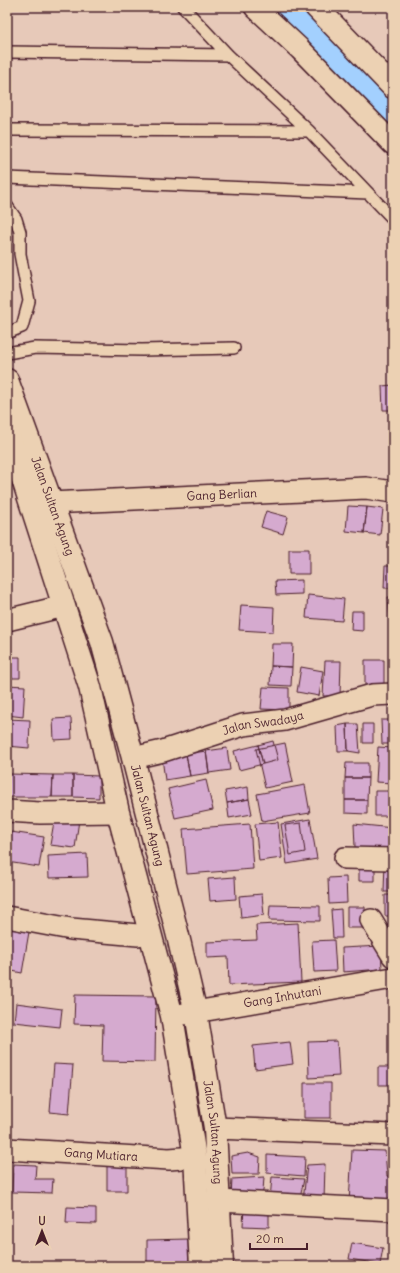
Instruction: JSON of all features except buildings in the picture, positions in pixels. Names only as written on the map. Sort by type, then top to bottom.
[{"type":"main road","points":[[316,7],[393,87]]},
{"type":"main road","name":"Jalan Sultan Agung","points":[[7,380],[50,503],[102,642],[133,758],[196,1013],[215,1128],[222,1266]]},
{"type":"main road","name":"Jalan Sultan Agung","points":[[8,438],[90,687],[118,812],[172,1016],[195,1157],[201,1266]]},
{"type":"street","points":[[255,7],[300,49],[393,144]]},
{"type":"street","name":"Gang Berlian","points":[[50,503],[366,488],[393,492]]},
{"type":"street","points":[[7,620],[64,606]]},
{"type":"street","name":"Jalan Swadaya","points":[[133,758],[162,751],[243,725],[285,720],[372,695],[393,694]]},
{"type":"street","points":[[7,811],[40,813],[118,812]]},
{"type":"street","points":[[345,858],[393,859]]},
{"type":"street","points":[[7,917],[71,929],[138,935],[150,933]]},
{"type":"street","points":[[371,920],[393,956]]},
{"type":"street","name":"Gang Inhutani","points":[[172,1016],[393,978]]},
{"type":"street","points":[[215,1128],[393,1135]]},
{"type":"street","name":"Gang Mutiara","points":[[7,1149],[169,1159],[195,1157]]},
{"type":"street","points":[[219,1201],[393,1210]]},
{"type":"lane","points":[[183,7],[228,55],[310,131],[393,219]]},
{"type":"lane","points":[[7,52],[228,55]]},
{"type":"lane","points":[[7,130],[310,131]]},
{"type":"lane","points":[[7,178],[368,193]]},
{"type":"lane","points":[[7,206],[16,219],[20,232],[20,254],[29,301],[22,328],[7,332]]},
{"type":"lane","points":[[7,353],[35,348],[142,350],[234,348]]},
{"type":"waterway","points":[[281,7],[393,122]]}]
